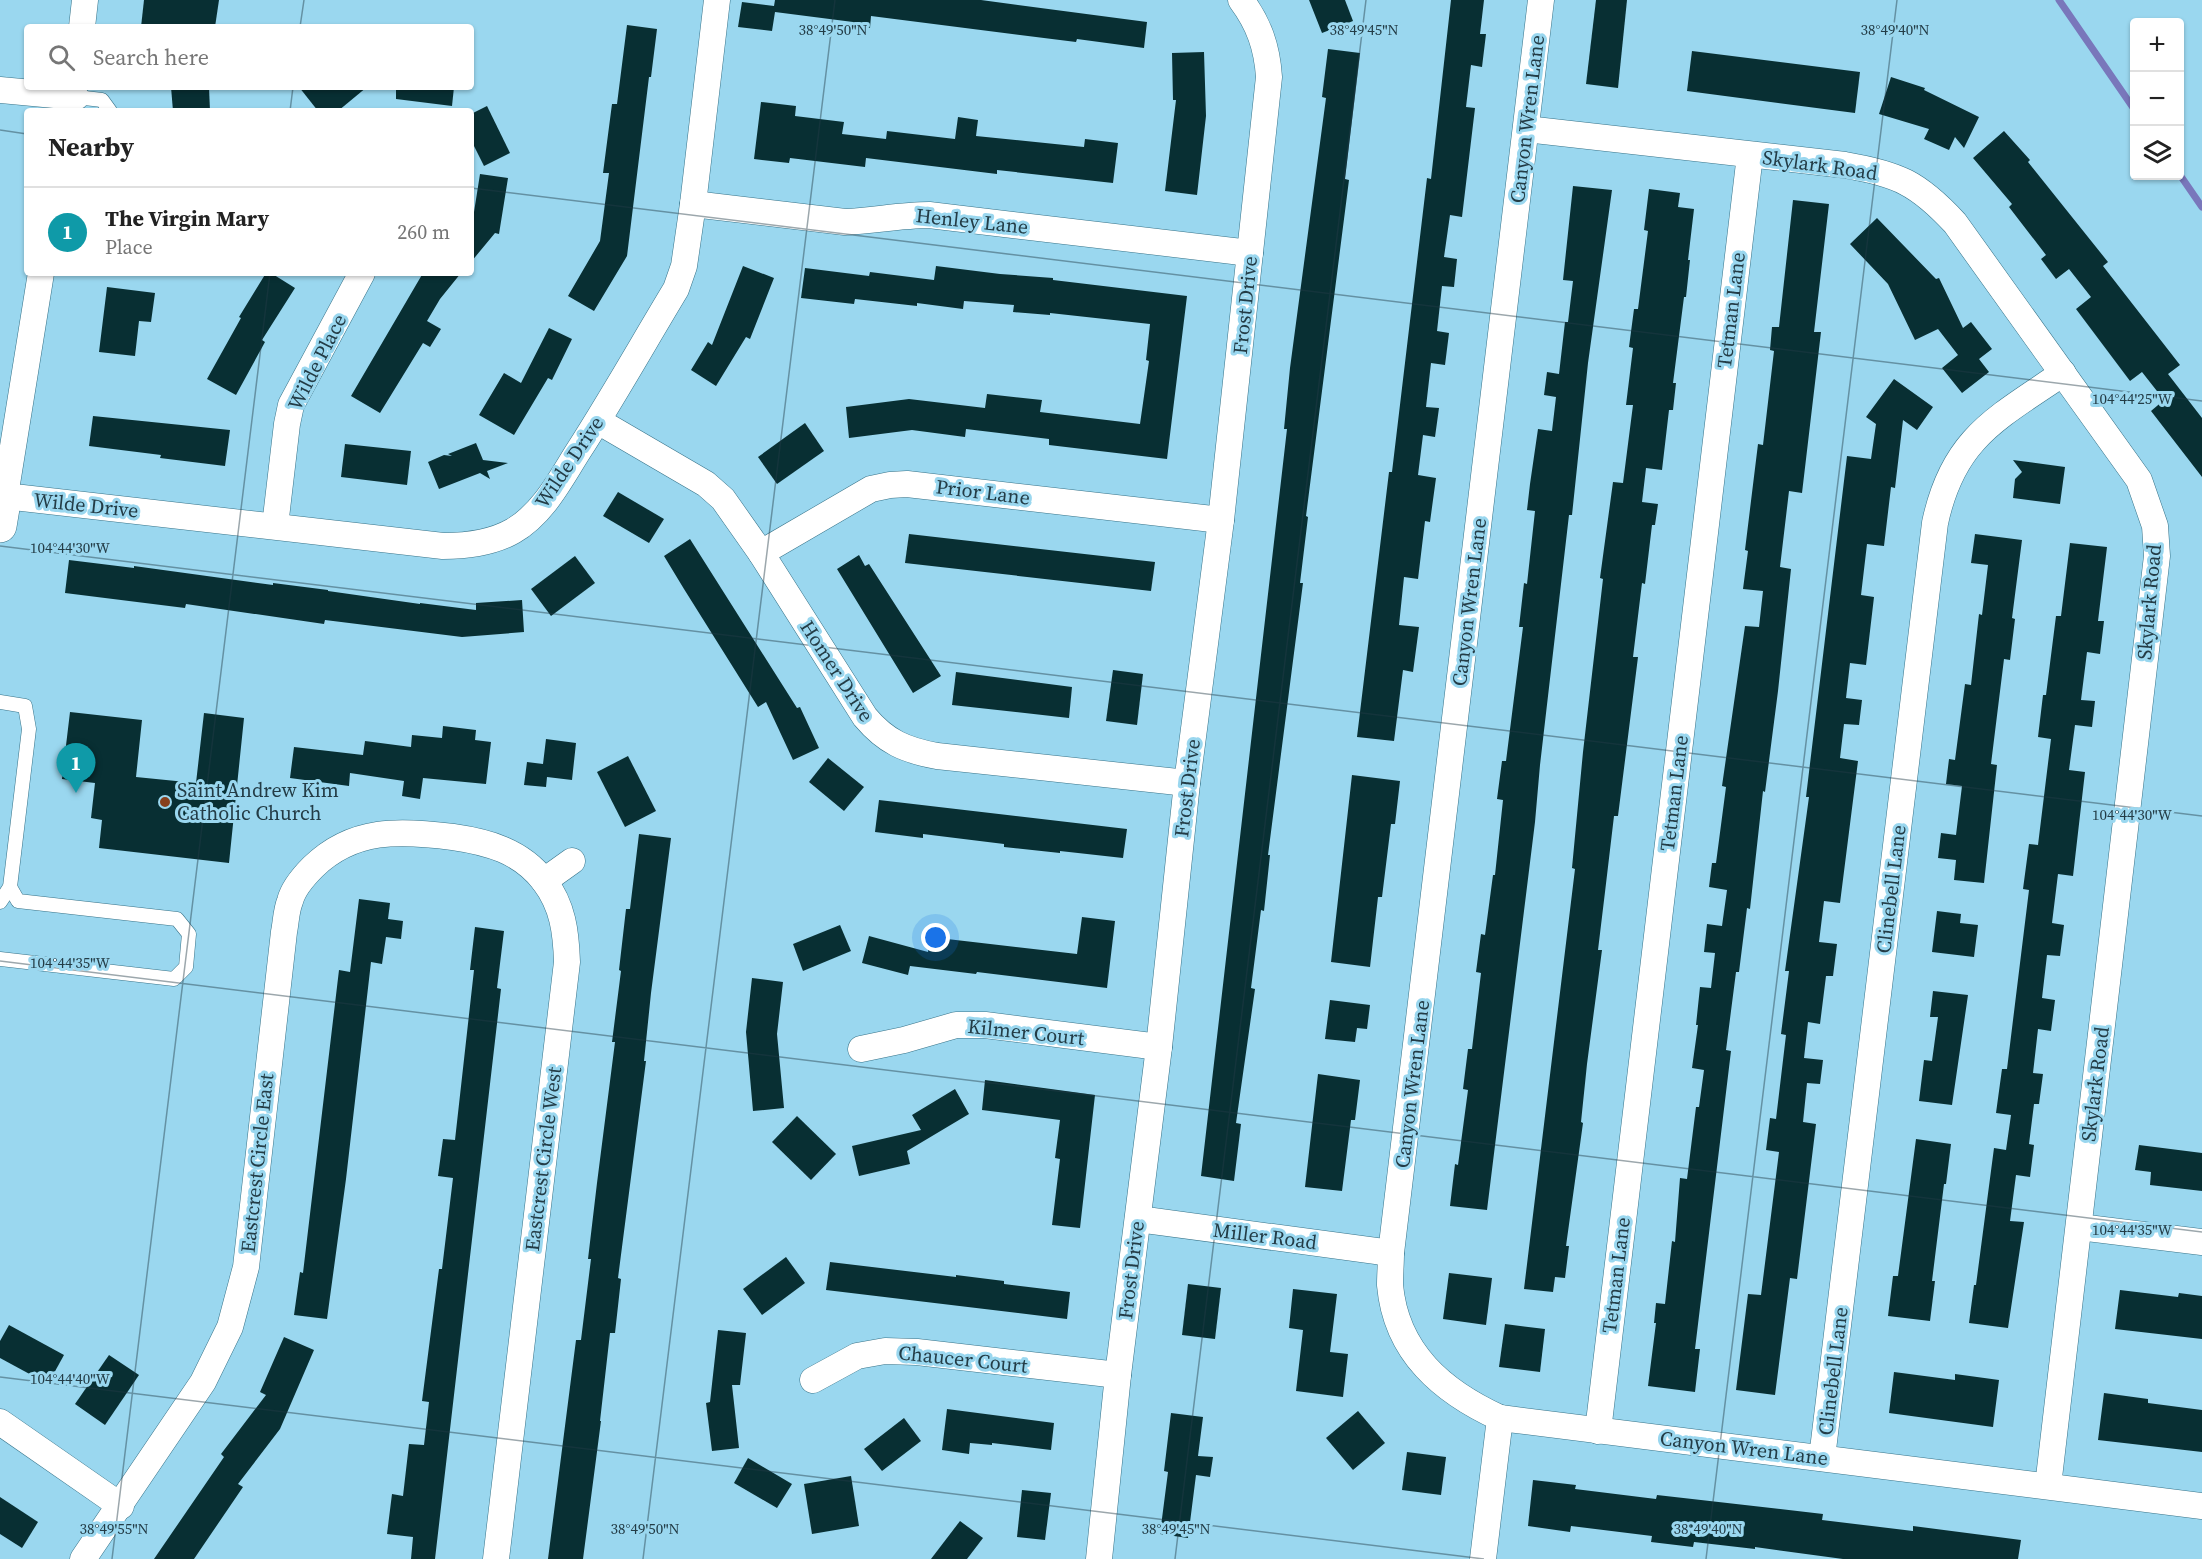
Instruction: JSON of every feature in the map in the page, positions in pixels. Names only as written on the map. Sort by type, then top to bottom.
[{"type":"street","points":[[82,24],[85,0]]},
{"type":"street","name":"Wilde Drive","points":[[3,511],[274,526],[443,546],[470,546],[513,531],[547,500],[598,421],[676,289],[684,266],[693,204],[717,0]]},
{"type":"street","name":"Canyon Wren Lane","points":[[1541,0],[1391,1252],[1390,1285],[1396,1314],[1419,1374],[1475,1407],[1500,1418],[2202,1506]]},
{"type":"street","name":"Frost Drive","points":[[1099,1559],[1118,1375],[1138,1219],[1187,783],[1221,520],[1269,77],[1268,55],[1247,9]]},
{"type":"street","points":[[0,90],[76,98]]},
{"type":"street","name":"Skylark Road","points":[[1526,129],[1855,167],[1875,170],[1908,182],[1934,200],[1955,223],[2139,480],[2155,526],[2157,556],[2048,1486]]},
{"type":"street","name":"Tetman Lane","points":[[1598,1431],[1750,155]]},
{"type":"street","name":"Henley Lane","points":[[693,204],[845,222],[868,222],[904,215],[929,215],[1250,253]]},
{"type":"street","points":[[3,511],[41,276]]},
{"type":"street","name":"Wilde Place","points":[[274,526],[291,405],[360,276]]},
{"type":"street","name":"Clinebell Lane","points":[[1822,1458],[1940,498],[1952,470],[1968,445],[1992,422],[2063,373]]},
{"type":"street","name":"Homer Drive","points":[[598,421],[706,484],[729,505],[865,717],[879,734],[898,745],[937,756],[1187,783]]},
{"type":"street","name":"Prior Lane","points":[[761,553],[871,489],[890,485],[907,484],[1221,520]]},
{"type":"street","name":"Eastcrest Circle East","points":[[83,1559],[203,1382],[230,1327],[246,1267],[284,932],[290,899],[305,875],[324,856],[345,843],[370,834],[439,835]]},
{"type":"street","name":"Eastcrest Circle West","points":[[439,835],[499,846],[524,859],[544,881],[562,911],[566,936],[567,962],[496,1559]]},
{"type":"street","points":[[544,881],[572,861]]},
{"type":"street","name":"Kilmer Court","points":[[861,1049],[904,1040],[956,1025],[985,1025],[1158,1047]]},
{"type":"street","name":"Miller Road","points":[[1138,1219],[1391,1252]]},
{"type":"street","points":[[2079,1227],[2202,1242]]},
{"type":"street","name":"Chaucer Court","points":[[813,1380],[857,1356],[885,1351],[1118,1375]]},
{"type":"street","points":[[1483,1559],[1500,1418]]},
{"type":"street","points":[[0,1422],[121,1506]]},
{"type":"lane","points":[[76,98],[102,100],[108,108]]},
{"type":"lane","points":[[0,702],[25,706],[28,729],[10,887],[0,902]]},
{"type":"lane","points":[[0,959],[174,979],[186,968],[189,934],[177,919],[18,901],[10,887]]},
{"type":"building","points":[[144,0],[219,0],[215,24],[141,24]]},
{"type":"building","points":[[775,0],[981,0],[1147,22],[1144,48],[1077,39],[1076,42],[871,16],[870,28],[852,26],[853,22],[775,12],[772,31],[738,27],[742,2],[774,6]]},
{"type":"building","points":[[1309,0],[1345,0],[1353,21],[1322,33]]},
{"type":"building","points":[[1451,0],[1484,0],[1480,34],[1486,34],[1482,67],[1471,65],[1466,107],[1475,108],[1462,217],[1450,215],[1444,257],[1457,259],[1454,287],[1442,286],[1437,331],[1449,333],[1445,365],[1431,363],[1426,407],[1439,408],[1435,437],[1423,435],[1418,475],[1436,478],[1430,522],[1425,521],[1418,579],[1404,577],[1399,625],[1419,627],[1413,672],[1403,670],[1394,741],[1357,737],[1389,472],[1392,472],[1427,178],[1431,179]]},
{"type":"building","points":[[1596,0],[1627,0],[1618,88],[1586,84]]},
{"type":"building","points":[[627,25],[657,29],[627,256],[594,311],[568,296],[600,241],[609,173],[603,173],[612,104],[617,104]]},
{"type":"building","points":[[1328,49],[1360,53],[1345,179],[1349,180],[1306,516],[1308,517],[1300,583],[1303,583],[1268,855],[1270,855],[1264,911],[1261,910],[1251,988],[1255,989],[1236,1123],[1241,1124],[1234,1181],[1201,1176],[1287,429],[1284,429],[1290,368],[1326,98],[1322,97]]},
{"type":"building","points":[[1692,51],[1860,72],[1855,113],[1687,91]]},
{"type":"building","points":[[1204,52],[1206,116],[1197,195],[1165,191],[1176,100],[1173,100],[1172,53]]},
{"type":"building","points":[[1891,77],[1925,88],[1924,90],[1979,117],[1964,148],[1955,137],[1949,150],[1924,139],[1929,129],[1879,114]]},
{"type":"building","points":[[171,90],[209,90],[210,108],[173,108]]},
{"type":"building","points":[[301,90],[363,90],[342,108],[316,108]]},
{"type":"building","points":[[396,90],[454,90],[452,106],[396,99]]},
{"type":"building","points":[[761,102],[796,106],[795,116],[844,122],[842,134],[886,139],[887,131],[955,139],[958,117],[978,120],[976,136],[1084,147],[1085,139],[1118,143],[1113,183],[997,170],[997,174],[866,158],[865,167],[790,158],[789,163],[754,159]]},
{"type":"building","points":[[487,106],[510,153],[484,166],[474,146],[474,112]]},
{"type":"building","points":[[2004,131],[2030,160],[2028,162],[2108,262],[2103,266],[2180,365],[2168,374],[2202,418],[2202,477],[2151,411],[2164,400],[2142,372],[2130,381],[2076,309],[2091,297],[2069,269],[2056,279],[2041,259],[2046,255],[2009,207],[2012,204],[1973,158]]},
{"type":"building","points":[[480,174],[508,178],[499,234],[495,233],[474,258],[474,212]]},
{"type":"building","points":[[1573,186],[1612,190],[1588,363],[1572,515],[1569,515],[1535,822],[1487,1210],[1450,1206],[1468,1090],[1463,1089],[1468,1049],[1472,1049],[1481,973],[1476,972],[1481,934],[1485,935],[1493,875],[1495,875],[1503,800],[1497,799],[1502,761],[1506,761],[1523,627],[1519,627],[1524,583],[1527,584],[1535,511],[1527,510],[1530,484],[1538,429],[1552,431],[1556,397],[1544,395],[1547,372],[1559,374],[1565,322],[1568,322],[1573,281],[1563,280]]},
{"type":"building","points":[[1649,189],[1680,193],[1678,207],[1694,209],[1688,260],[1690,260],[1673,383],[1676,383],[1673,410],[1669,410],[1662,470],[1646,468],[1642,502],[1658,504],[1655,525],[1652,525],[1645,584],[1642,583],[1633,657],[1638,657],[1618,816],[1614,816],[1598,950],[1602,950],[1587,1064],[1581,1122],[1583,1123],[1566,1246],[1569,1246],[1565,1278],[1555,1277],[1553,1292],[1524,1289],[1575,869],[1572,868],[1583,752],[1603,579],[1600,578],[1613,482],[1623,483],[1633,405],[1626,405],[1633,348],[1629,347],[1634,309],[1638,309],[1648,231],[1644,230]]},
{"type":"building","points":[[1793,200],[1829,204],[1814,332],[1821,332],[1802,493],[1789,491],[1780,567],[1791,569],[1750,909],[1747,908],[1739,972],[1736,972],[1726,1050],[1731,1051],[1695,1349],[1700,1349],[1695,1392],[1648,1386],[1656,1323],[1654,1323],[1656,1303],[1665,1304],[1672,1241],[1675,1242],[1680,1178],[1687,1179],[1696,1107],[1699,1107],[1704,1070],[1692,1068],[1700,987],[1711,988],[1715,953],[1704,952],[1707,924],[1722,926],[1727,890],[1709,887],[1712,863],[1716,863],[1726,787],[1722,786],[1745,626],[1759,627],[1763,591],[1743,589],[1748,551],[1745,550],[1758,444],[1763,445],[1774,351],[1770,350],[1772,327],[1779,327]]},
{"type":"building","points":[[1877,218],[1936,279],[1939,278],[1963,328],[1971,322],[1992,349],[1979,359],[1989,372],[1962,393],[1942,368],[1958,355],[1938,329],[1915,340],[1888,284],[1850,244]]},
{"type":"building","points":[[743,266],[774,278],[750,339],[746,337],[716,386],[691,370],[708,342],[712,345]]},
{"type":"building","points":[[936,266],[1053,278],[1053,280],[1187,296],[1167,459],[1049,445],[1049,439],[966,429],[965,437],[912,430],[849,438],[846,407],[909,399],[985,408],[987,394],[1042,400],[1040,412],[1140,424],[1149,361],[1146,360],[1150,324],[1050,313],[1050,315],[1013,312],[1014,305],[964,301],[963,309],[917,303],[917,306],[855,299],[854,304],[801,298],[805,268],[869,276],[870,272],[934,280]]},
{"type":"building","points":[[264,276],[276,276],[295,288],[262,340],[265,342],[236,395],[207,379],[241,318],[239,317]]},
{"type":"building","points":[[421,276],[459,276],[440,299],[427,321],[441,329],[430,347],[423,343],[380,413],[351,396]]},
{"type":"building","points":[[107,287],[155,293],[151,322],[139,321],[135,356],[99,352]]},
{"type":"building","points":[[549,328],[572,339],[552,380],[548,378],[514,435],[479,415],[504,373],[521,383]]},
{"type":"building","points":[[1894,379],[1933,407],[1917,430],[1903,420],[1895,488],[1891,487],[1884,546],[1867,544],[1861,595],[1874,597],[1866,665],[1850,663],[1846,698],[1862,700],[1859,725],[1844,724],[1840,758],[1858,761],[1840,903],[1824,901],[1819,942],[1837,944],[1833,976],[1826,976],[1820,1024],[1808,1022],[1804,1058],[1823,1060],[1820,1084],[1807,1083],[1803,1122],[1816,1124],[1797,1279],[1790,1278],[1775,1395],[1736,1390],[1748,1294],[1761,1295],[1779,1152],[1766,1150],[1770,1118],[1776,1119],[1786,1035],[1781,1034],[1789,971],[1785,971],[1809,797],[1806,797],[1847,456],[1871,459],[1876,424],[1866,417]]},
{"type":"building","points":[[93,416],[230,430],[225,466],[89,446]]},
{"type":"building","points":[[805,423],[824,451],[777,484],[758,457]]},
{"type":"building","points":[[476,443],[483,460],[508,463],[487,471],[490,479],[480,473],[439,489],[428,462],[444,455],[452,456],[448,454]]},
{"type":"building","points":[[345,444],[411,451],[407,485],[341,477]]},
{"type":"building","points":[[2013,460],[2065,467],[2060,504],[2013,498],[2015,479],[2022,472]]},
{"type":"building","points":[[618,492],[664,519],[649,543],[603,516]]},
{"type":"building","points":[[909,534],[1155,562],[1151,591],[905,563]]},
{"type":"building","points":[[1975,534],[2022,540],[2012,618],[2015,619],[2010,660],[2004,659],[1991,764],[1997,765],[1984,883],[1954,880],[1956,860],[1938,858],[1941,833],[1956,835],[1962,786],[1946,784],[1949,759],[1955,760],[1965,684],[1971,685],[1979,614],[1982,615],[1988,565],[1971,563]]},
{"type":"building","points":[[690,539],[797,708],[800,707],[819,748],[793,760],[766,702],[758,707],[684,589],[664,556]]},
{"type":"building","points":[[2070,543],[2107,547],[2098,621],[2104,621],[2100,654],[2087,652],[2081,700],[2095,701],[2092,727],[2075,725],[2069,770],[2085,772],[2073,876],[2058,874],[2052,923],[2064,925],[2060,956],[2047,955],[2042,998],[2055,1000],[2051,1031],[2038,1029],[2033,1073],[2043,1074],[2039,1104],[2034,1104],[2029,1144],[2034,1145],[2030,1177],[2016,1175],[2010,1221],[2024,1222],[2008,1328],[1969,1323],[1994,1148],[2006,1150],[2011,1115],[1996,1113],[2002,1069],[2007,1069],[2029,890],[2023,889],[2029,844],[2038,845],[2051,739],[2038,737],[2043,695],[2046,695],[2056,616],[2061,616]]},
{"type":"building","points":[[859,555],[865,566],[869,564],[941,676],[913,693],[837,569]]},
{"type":"building","points":[[575,556],[595,583],[551,616],[531,589]]},
{"type":"building","points":[[69,560],[134,568],[134,566],[273,585],[273,583],[476,610],[476,603],[522,600],[524,632],[462,637],[325,620],[324,624],[186,604],[185,608],[65,593]]},
{"type":"building","points":[[1113,670],[1143,674],[1137,725],[1106,721]]},
{"type":"building","points":[[956,672],[1072,687],[1069,718],[952,705]]},
{"type":"building","name":"Saint Andrew Kim Catholic Church","points":[[70,712],[142,720],[136,777],[196,783],[204,713],[244,718],[229,863],[99,848],[102,820],[91,818],[95,783],[62,779]]},
{"type":"building","points":[[443,726],[476,730],[475,740],[491,742],[486,784],[423,778],[420,799],[402,796],[404,781],[350,773],[349,786],[290,778],[294,747],[363,755],[365,741],[411,747],[412,735],[442,738]]},
{"type":"building","points":[[546,739],[576,743],[572,780],[547,777],[546,787],[524,785],[527,762],[543,764]]},
{"type":"building","points":[[628,756],[656,811],[625,827],[597,772]]},
{"type":"building","points":[[828,758],[864,787],[844,811],[809,782]]},
{"type":"building","points":[[1352,775],[1400,781],[1395,824],[1391,824],[1382,897],[1378,897],[1370,967],[1331,962]]},
{"type":"building","points":[[879,800],[1127,829],[1123,858],[1004,847],[1004,844],[923,834],[923,838],[875,832]]},
{"type":"building","points":[[639,834],[671,838],[651,993],[644,1061],[646,1061],[618,1278],[621,1279],[615,1333],[610,1333],[583,1559],[548,1559],[576,1340],[581,1340],[591,1259],[588,1259],[615,1042],[612,1042],[621,971],[619,970],[626,909],[630,909]]},
{"type":"building","points":[[359,899],[390,903],[388,919],[403,921],[401,939],[386,937],[382,964],[371,962],[327,1319],[294,1315],[300,1272],[303,1273],[339,970],[350,972]]},
{"type":"building","points":[[1937,911],[1961,914],[1960,923],[1978,925],[1974,957],[1932,952]]},
{"type":"building","points":[[1082,917],[1115,921],[1107,988],[910,966],[908,975],[862,963],[869,936],[928,952],[930,937],[1077,954]]},
{"type":"building","points":[[840,925],[851,951],[803,971],[793,944]]},
{"type":"building","points":[[475,927],[504,931],[497,988],[501,989],[435,1559],[411,1559],[413,1537],[387,1534],[392,1494],[403,1496],[409,1444],[424,1445],[429,1402],[422,1401],[453,1178],[438,1176],[443,1139],[455,1140],[474,970],[470,970]]},
{"type":"building","points":[[752,978],[783,982],[777,1034],[784,1108],[753,1111],[746,1032]]},
{"type":"building","points":[[1933,991],[1968,995],[1952,1105],[1919,1101],[1924,1060],[1932,1061],[1938,1017],[1930,1017]]},
{"type":"building","points":[[1330,1000],[1370,1005],[1367,1029],[1357,1028],[1355,1042],[1325,1039]]},
{"type":"building","points":[[1318,1074],[1360,1080],[1355,1120],[1351,1120],[1342,1191],[1305,1187]]},
{"type":"building","points":[[985,1080],[1095,1095],[1080,1228],[1052,1225],[1060,1159],[1055,1158],[1060,1120],[982,1110]]},
{"type":"building","points":[[955,1089],[969,1114],[907,1151],[910,1164],[859,1176],[852,1146],[921,1130],[912,1115]]},
{"type":"building","points":[[797,1116],[836,1154],[811,1180],[772,1142]]},
{"type":"building","points":[[1916,1139],[1951,1144],[1932,1281],[1935,1281],[1930,1321],[1888,1316],[1893,1276],[1898,1276]]},
{"type":"building","points":[[2139,1145],[2202,1153],[2202,1191],[2150,1185],[2151,1172],[2135,1170]]},
{"type":"building","points":[[786,1257],[805,1283],[762,1315],[743,1289]]},
{"type":"building","points":[[830,1262],[1004,1281],[1004,1284],[1070,1292],[1067,1319],[826,1290]]},
{"type":"building","points":[[1449,1273],[1492,1278],[1486,1325],[1443,1319]]},
{"type":"building","points":[[1188,1284],[1221,1288],[1215,1339],[1182,1335]]},
{"type":"building","points":[[1293,1289],[1337,1294],[1330,1352],[1348,1354],[1343,1397],[1296,1391],[1303,1330],[1289,1328]]},
{"type":"building","points":[[2120,1290],[2178,1297],[2179,1293],[2202,1296],[2202,1339],[2115,1329]]},
{"type":"building","points":[[1505,1324],[1545,1329],[1540,1372],[1499,1367]]},
{"type":"building","points":[[9,1325],[64,1355],[48,1384],[0,1358],[0,1341]]},
{"type":"building","points":[[718,1330],[746,1333],[740,1385],[732,1385],[739,1448],[712,1451],[706,1403],[710,1402]]},
{"type":"building","points":[[284,1337],[314,1350],[280,1429],[238,1484],[243,1487],[194,1559],[154,1559],[224,1457],[221,1454],[266,1395],[260,1392]]},
{"type":"building","points":[[109,1355],[139,1375],[105,1425],[75,1404]]},
{"type":"building","points":[[1894,1372],[1955,1380],[1955,1374],[1999,1380],[1993,1427],[1889,1413]]},
{"type":"building","points":[[2104,1393],[2148,1399],[2148,1403],[2202,1410],[2202,1452],[2098,1440]]},
{"type":"building","points":[[947,1409],[1054,1423],[1051,1450],[992,1443],[992,1445],[970,1443],[969,1454],[942,1450]]},
{"type":"building","points":[[1358,1411],[1385,1443],[1353,1470],[1326,1438]]},
{"type":"building","points":[[1171,1413],[1203,1417],[1198,1456],[1213,1457],[1210,1477],[1196,1475],[1188,1538],[1160,1534],[1168,1472],[1164,1471]]},
{"type":"building","points":[[904,1418],[921,1441],[882,1471],[864,1449]]},
{"type":"building","points":[[1407,1452],[1446,1457],[1441,1495],[1402,1490]]},
{"type":"building","points":[[748,1458],[792,1484],[777,1508],[734,1483]]},
{"type":"building","points":[[851,1476],[859,1526],[812,1534],[804,1484]]},
{"type":"building","points":[[1533,1480],[1576,1485],[1575,1489],[1656,1499],[1657,1495],[1823,1514],[1822,1520],[1913,1531],[1913,1526],[2021,1540],[2018,1559],[1843,1559],[1755,1547],[1755,1549],[1694,1542],[1693,1547],[1651,1542],[1652,1536],[1571,1526],[1570,1532],[1528,1526]]},
{"type":"building","points":[[1022,1490],[1051,1493],[1045,1540],[1017,1537]]},
{"type":"building","points":[[0,1497],[38,1522],[22,1548],[0,1534]]},
{"type":"building","points":[[960,1521],[983,1538],[967,1559],[931,1559]]},
{"type":"waterway","points":[[2059,0],[2130,103]]},
{"type":"waterway","points":[[2183,180],[2202,207]]},
{"type":"place","name":"The Virgin Mary","points":[[76,793]]},
{"type":"place","name":"Saint Andrew Kim Catholic Church","points":[[165,802]]}]
